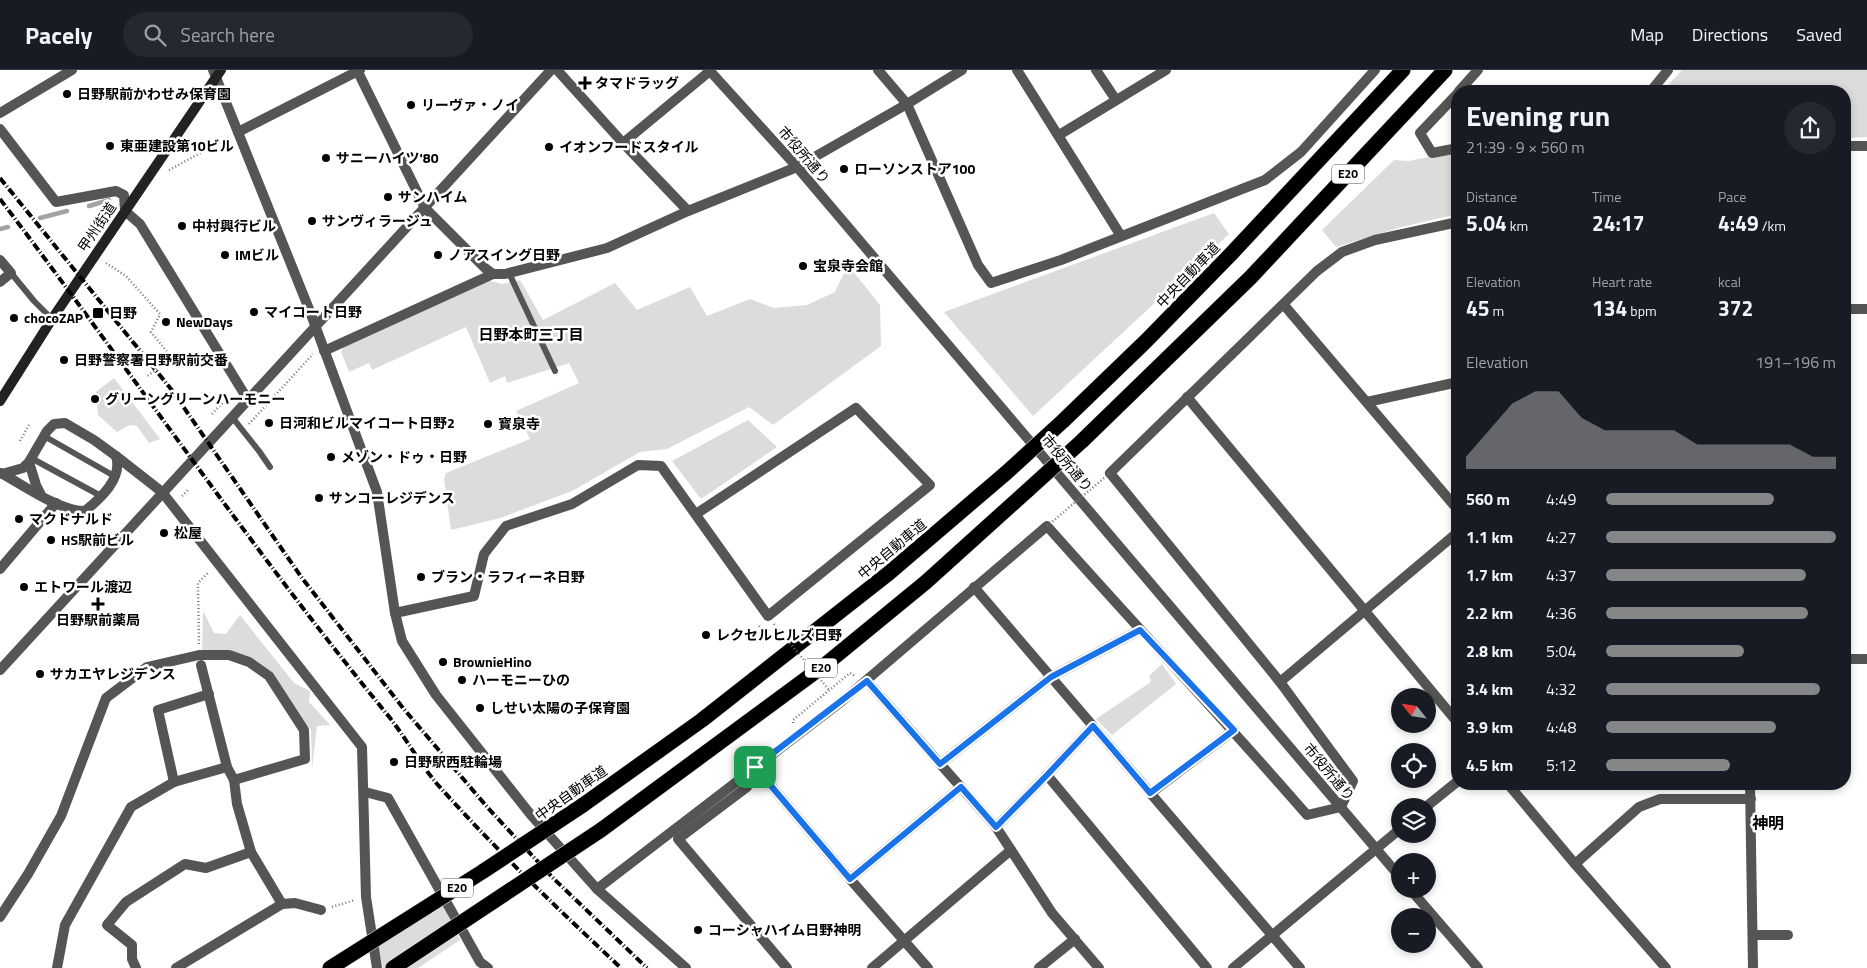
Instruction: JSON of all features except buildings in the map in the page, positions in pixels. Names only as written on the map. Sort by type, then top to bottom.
[{"type":"highway","name":"中央自動車道","points":[[330,968],[482,872],[583,805],[702,720],[889,573],[1006,473],[1146,341],[1231,254],[1402,70]]},
{"type":"highway","name":"E20","points":[[393,968],[601,830],[826,664],[926,582],[1082,441],[1251,277],[1445,70]]},
{"type":"main road","name":"甲州街道","points":[[0,401],[52,319],[217,72]]},
{"type":"street","points":[[0,113],[72,70]]},
{"type":"street","points":[[0,670],[551,70]]},
{"type":"street","points":[[557,70],[688,211]]},
{"type":"street","points":[[878,70],[906,104],[978,264],[991,283],[1061,260],[1265,180],[1301,152],[1375,70]]},
{"type":"street","points":[[319,352],[494,274],[509,273],[607,248],[688,211],[797,167],[962,70]]},
{"type":"street","points":[[1017,70],[1121,236]]},
{"type":"street","points":[[1096,70],[1116,100]]},
{"type":"street","points":[[1059,135],[1166,70]]},
{"type":"street","points":[[1464,85],[1477,70]]},
{"type":"street","points":[[1656,85],[1668,70]]},
{"type":"street","points":[[238,132],[359,71],[425,208],[485,268],[494,274]]},
{"type":"street","points":[[623,143],[710,71]]},
{"type":"street","name":"市役所通り","points":[[710,71],[797,167],[1391,866]]},
{"type":"street","points":[[217,72],[238,132],[316,327],[319,352],[377,492],[395,613],[402,642],[436,695],[531,815],[597,889],[686,968]]},
{"type":"street","points":[[1451,100],[1420,133],[1432,153],[1451,149]]},
{"type":"street","points":[[0,129],[56,202],[116,190],[124,195],[125,211],[140,224],[248,400]]},
{"type":"street","points":[[1851,146],[1867,146]]},
{"type":"street","points":[[597,889],[867,681],[1047,526],[1140,630],[1234,730],[1307,815],[1341,807],[1353,780],[1280,682],[1110,473],[1284,305],[1317,270],[1342,252],[1375,240],[1451,224]]},
{"type":"street","points":[[0,260],[10,273],[0,282]]},
{"type":"street","points":[[1284,305],[1451,502]]},
{"type":"street","points":[[1851,308],[1867,309]]},
{"type":"street","points":[[1367,402],[1451,384]]},
{"type":"street","points":[[1187,398],[1451,715]]},
{"type":"street","points":[[395,613],[474,596],[484,554],[506,526],[572,504],[638,465],[661,466],[768,616],[930,485],[856,408],[696,514]]},
{"type":"street","points":[[1,473],[23,468],[54,424],[65,423],[116,456],[162,492],[362,747],[365,792],[366,897],[377,968]]},
{"type":"street","points":[[1,473],[56,503],[78,511],[85,511],[115,479],[118,470],[116,456]]},
{"type":"street","points":[[30,460],[36,485],[41,495]]},
{"type":"street","points":[[115,479],[133,475],[142,476]]},
{"type":"street","points":[[0,569],[56,503]]},
{"type":"street","points":[[1280,682],[1451,538]]},
{"type":"street","points":[[974,587],[1300,968]]},
{"type":"street","points":[[940,764],[1051,677],[1140,630]]},
{"type":"street","points":[[0,917],[28,874],[61,816],[106,698],[147,667],[229,656],[250,662],[269,676],[304,730],[306,759],[234,780]]},
{"type":"street","points":[[1851,659],[1867,659]]},
{"type":"street","points":[[200,660],[227,767],[234,780],[238,804],[251,852],[282,904]]},
{"type":"street","points":[[867,681],[996,827],[1052,913],[1099,968]]},
{"type":"street","points":[[174,782],[158,710],[208,694]]},
{"type":"street","points":[[996,827],[1093,726]]},
{"type":"street","points":[[1150,793],[1234,730]]},
{"type":"street","points":[[57,968],[64,925],[132,807],[174,782],[227,767]]},
{"type":"street","points":[[755,767],[928,968]]},
{"type":"street","points":[[755,767],[747,787],[678,839],[787,968]]},
{"type":"street","points":[[1047,775],[1207,968]]},
{"type":"street","points":[[850,879],[961,787]]},
{"type":"street","points":[[1436,799],[1451,787]]},
{"type":"street","points":[[1513,790],[1666,968]]},
{"type":"street","points":[[1750,790],[1753,968]]},
{"type":"street","points":[[365,792],[388,798],[480,962],[488,968]]},
{"type":"street","points":[[1575,864],[1639,807],[1660,798],[1750,799]]},
{"type":"street","points":[[1233,968],[1391,836]]},
{"type":"street","points":[[872,968],[1012,850]]},
{"type":"street","points":[[136,968],[132,959],[132,945],[107,924],[126,902],[185,864],[206,868],[251,852]]},
{"type":"street","points":[[1418,898],[1478,968]]},
{"type":"street","points":[[176,968],[282,904],[295,903],[320,910]]},
{"type":"street","points":[[1753,935],[1788,935]]},
{"type":"street","points":[[1039,968],[1075,939]]},
{"type":"lane","points":[[10,273],[52,319]]},
{"type":"lane","points":[[509,273],[555,371]]},
{"type":"lane","points":[[232,417],[270,467]]},
{"type":"lane","points":[[44,436],[115,479]]},
{"type":"lane","points":[[30,460],[101,496]]},
{"type":"path","points":[[168,171],[238,132]]},
{"type":"path","points":[[106,263],[126,276],[160,314],[151,332],[172,358],[146,377]]},
{"type":"path","points":[[243,431],[319,352]]},
{"type":"path","points":[[212,414],[228,397]]},
{"type":"path","points":[[20,441],[30,423]]},
{"type":"path","points":[[1047,526],[1110,473]]},
{"type":"path","points":[[178,500],[188,490]]},
{"type":"path","points":[[200,660],[198,583],[217,563]]},
{"type":"path","points":[[774,624],[829,690]]},
{"type":"path","points":[[320,910],[366,897]]},
{"type":"shaded area","points":[[1682,70],[1867,70],[1867,137],[1851,138],[1851,85],[1668,85]]},
{"type":"shaded area","points":[[1451,152],[1451,215],[1398,228],[1336,247],[1322,230],[1394,160],[1409,161]]},
{"type":"shaded area","points":[[1214,213],[1229,234],[1033,416],[944,312]]},
{"type":"shaded area","points":[[848,265],[880,305],[881,346],[773,425],[749,407],[667,449],[640,452],[572,491],[500,518],[451,530],[444,479],[446,473],[530,439],[516,411],[579,383],[569,363],[507,383],[505,376],[490,383],[466,327],[372,370],[369,363],[349,372],[341,352],[344,345],[487,280],[502,284],[520,280],[543,320],[615,283],[637,310],[690,287],[707,316],[750,299],[774,308],[807,305],[835,292]]},
{"type":"shaded area","points":[[114,378],[160,439],[149,443],[137,426],[130,425],[117,432],[98,415],[96,392]]},
{"type":"shaded area","points":[[748,420],[777,447],[701,499],[672,461]]},
{"type":"shaded area","points":[[203,611],[214,633],[226,634],[240,615],[294,683],[310,691],[309,702],[330,725],[317,726],[312,769],[311,730],[254,662],[202,652]]},
{"type":"shaded area","points":[[1162,664],[1176,684],[1112,735],[1096,719],[1151,682],[1149,676]]},
{"type":"shaded area","points":[[437,893],[460,940],[418,968],[383,968],[374,933]]},
{"type":"waterway","points":[[89,206],[109,200]]},
{"type":"waterway","points":[[40,218],[67,211]]},
{"type":"waterway","points":[[0,229],[8,227]]},
{"type":"railway","points":[[0,178],[171,389],[302,578],[403,708],[488,808],[554,879],[647,968]]},
{"type":"railway","points":[[0,199],[238,523],[393,722],[431,777],[505,856],[621,968]]},
{"type":"place","name":"タマドラッグ","points":[[585,83]]},
{"type":"place","name":"日野駅前かわせみ保育園","points":[[67,94]]},
{"type":"place","name":"リーヴァ・ノイ","points":[[411,105]]},
{"type":"place","name":"東亜建設第10ビル","points":[[110,146]]},
{"type":"place","name":"イオンフードスタイル","points":[[549,147]]},
{"type":"place","name":"サニーハイツ'80","points":[[326,158]]},
{"type":"place","name":"ローソンストア100","points":[[844,169]]},
{"type":"place","name":"サンハイム","points":[[388,197]]},
{"type":"place","name":"サンヴィラージュ","points":[[312,221]]},
{"type":"place","name":"中村興行ビル","points":[[182,226]]},
{"type":"place","name":"IMビル","points":[[225,255]]},
{"type":"place","name":"ノアスイング日野","points":[[438,255]]},
{"type":"place","name":"宝泉寺会館","points":[[803,266]]},
{"type":"place","name":"マイコート日野","points":[[254,312]]},
{"type":"place","name":"日野","points":[[98,313]]},
{"type":"place","name":"chocoZAP","points":[[14,318]]},
{"type":"place","name":"NewDays","points":[[166,322]]},
{"type":"place","name":"日野警察署日野駅前交番","points":[[64,360]]},
{"type":"place","name":"グリーングリーンハーモニー","points":[[95,399]]},
{"type":"place","name":"日河和ビルマイコート日野2","points":[[269,423]]},
{"type":"place","name":"寳泉寺","points":[[488,424]]},
{"type":"place","name":"メゾン・ドゥ・日野","points":[[331,457]]},
{"type":"place","name":"サンコーレジデンス","points":[[319,498]]},
{"type":"place","name":"マクドナルド","points":[[19,519]]},
{"type":"place","name":"松屋","points":[[164,533]]},
{"type":"place","name":"HS駅前ビル","points":[[51,540]]},
{"type":"place","name":"ブラン・ラフィーネ日野","points":[[421,577]]},
{"type":"place","name":"エトワール渡辺","points":[[24,587]]},
{"type":"place","name":"日野駅前薬局","points":[[98,604]]},
{"type":"place","name":"レクセルヒルズ日野","points":[[706,635]]},
{"type":"place","name":"BrownieHino","points":[[443,662]]},
{"type":"place","name":"サカエヤレジデンス","points":[[40,674]]},
{"type":"place","name":"ハーモニーひの","points":[[462,680]]},
{"type":"place","name":"しせい太陽の子保育園","points":[[480,708]]},
{"type":"place","name":"日野駅西駐輪場","points":[[394,762]]},
{"type":"place","name":"コーシャハイム日野神明","points":[[698,930]]},
{"type":"district","name":"日野本町三丁目","points":[[531,335]]},
{"type":"district","name":"神明","points":[[1768,823]]},
{"type":"route","points":[[1140,630],[1234,730],[1150,793],[1093,726],[996,827],[961,787],[850,879],[755,767],[867,681],[940,764],[1051,677],[1140,630]]}]
